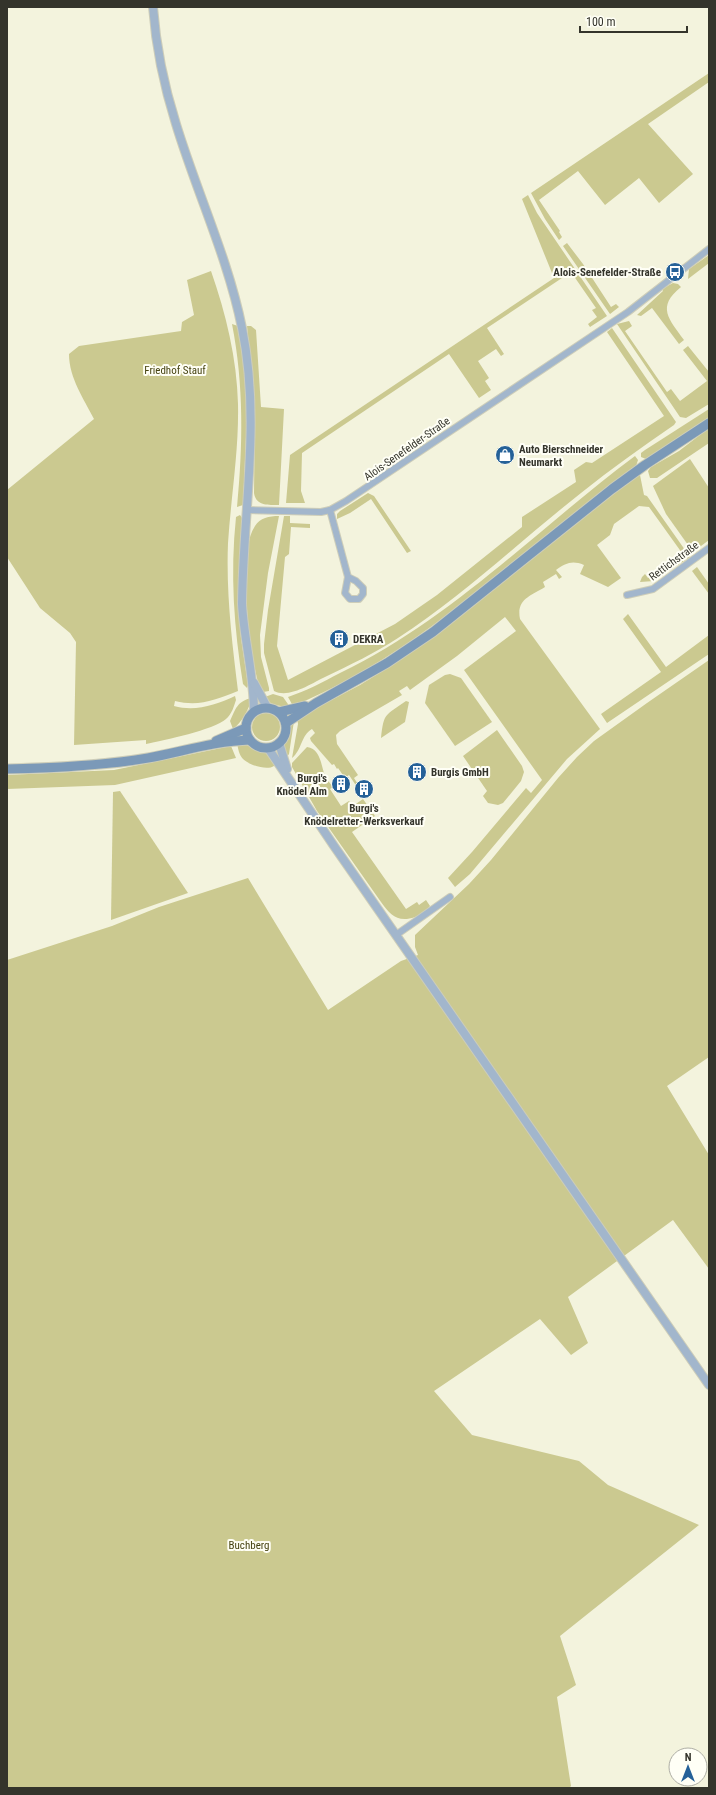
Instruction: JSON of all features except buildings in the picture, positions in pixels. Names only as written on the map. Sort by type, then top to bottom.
[{"type":"main road","points":[[286,723],[316,703],[387,663],[434,632],[612,489],[651,461],[709,423]]},
{"type":"main road","points":[[279,712],[286,723],[286,733],[279,743],[268,748],[259,746],[250,740],[246,728],[248,719],[260,708],[267,708],[279,712],[316,703]]},
{"type":"main road","points":[[204,746],[246,728]]},
{"type":"main road","points":[[7,769],[108,764],[148,758],[204,746],[250,740]]},
{"type":"street","points":[[153,7],[160,58],[170,105],[221,252],[236,304],[244,340],[249,378],[251,429],[242,604],[244,629],[252,679],[254,712]]},
{"type":"street","name":"Alois-Senefelder-Straße","points":[[247,510],[315,512],[330,510],[365,489],[618,319],[709,249]]},
{"type":"street","points":[[330,510],[348,577]]},
{"type":"street","name":"Rettichstraße","points":[[627,595],[653,589],[709,548]]},
{"type":"street","points":[[252,679],[267,708]]},
{"type":"street","points":[[279,743],[292,782]]},
{"type":"street","points":[[268,748],[334,846],[709,1385]]},
{"type":"street","points":[[396,935],[450,897]]},
{"type":"green space","points":[[709,73],[709,82],[648,124],[693,174],[659,203],[639,178],[605,205],[578,171],[539,200],[560,231],[559,232],[562,237],[559,240],[545,219],[531,193]]},
{"type":"green space","points":[[528,195],[537,213],[607,316],[590,327],[588,324],[597,317],[592,310],[596,308],[571,272],[487,328],[504,354],[501,356],[496,349],[478,361],[489,378],[485,381],[491,390],[479,398],[449,354],[302,453],[301,491],[305,503],[286,503],[290,455],[554,278],[522,199]]},
{"type":"green space","points":[[567,243],[583,264],[611,307],[616,304],[619,307],[610,314],[563,246]]},
{"type":"green space","points":[[709,255],[709,263],[688,279],[689,269]]},
{"type":"green space","name":"Friedhof Stauf","points":[[211,271],[230,337],[237,387],[238,422],[229,526],[228,580],[230,617],[238,691],[207,702],[184,703],[175,701],[174,706],[182,708],[205,707],[235,696],[236,700],[234,707],[226,719],[211,727],[146,744],[146,740],[74,745],[76,642],[70,633],[40,608],[7,557],[7,490],[94,419],[74,380],[69,354],[79,346],[181,331],[182,322],[194,315],[187,280]]},
{"type":"green space","points":[[673,283],[678,284],[681,287],[673,294],[667,307],[670,319],[684,340],[679,344],[652,308],[641,316],[637,315],[663,291],[662,289]]},
{"type":"green space","points":[[629,321],[632,326],[625,331],[667,392],[671,389],[680,401],[707,381],[683,350],[688,346],[709,372],[709,404],[686,418],[680,417],[617,324]]},
{"type":"green space","points":[[232,324],[238,326],[245,370],[247,414],[243,505],[237,507],[241,416],[239,370]]},
{"type":"green space","points":[[247,326],[251,326],[256,330],[261,407],[284,409],[279,505],[267,505],[260,503],[255,497],[254,493],[255,407]]},
{"type":"green space","points":[[612,328],[676,422],[674,425],[592,484],[468,586],[422,622],[398,638],[362,659],[293,692],[280,693],[274,691],[264,653],[264,644],[268,610],[284,516],[290,516],[290,523],[310,524],[310,528],[291,527],[289,554],[285,557],[277,646],[288,680],[395,624],[437,595],[522,527],[522,517],[576,482],[574,470],[586,462],[592,463],[664,416],[607,332]]},
{"type":"green space","points":[[709,409],[709,417],[646,459],[641,457],[641,453],[645,450]]},
{"type":"green space","points":[[709,428],[709,443],[657,478],[650,478],[648,471],[651,467],[679,451]]},
{"type":"green space","points":[[635,456],[638,460],[636,466],[447,615],[388,656],[358,674],[293,706],[288,697],[321,683],[381,651],[419,627],[456,600]]},
{"type":"green space","points":[[690,459],[709,488],[709,540],[693,552],[666,514],[653,486]]},
{"type":"green space","points":[[638,475],[640,475],[644,495],[647,496],[690,557],[654,581],[640,582],[645,574],[648,578],[682,553],[649,507],[639,506],[614,524],[610,535],[597,545],[621,578],[608,587],[580,574],[584,565],[569,563],[556,570],[562,577],[559,579],[556,574],[543,582],[545,587],[522,602],[519,612],[520,619],[600,729],[567,759],[470,874],[455,887],[448,878],[526,788],[531,793],[542,780],[464,670],[516,631],[505,617],[457,656],[410,690],[407,686],[399,691],[402,695],[340,731],[336,735],[337,744],[358,775],[354,778],[359,786],[357,787],[349,775],[345,778],[338,768],[337,769],[334,764],[332,765],[311,741],[310,738],[315,733],[312,729],[308,732],[298,751],[292,758],[298,724],[297,718],[360,685],[400,660]]},
{"type":"green space","points":[[368,493],[374,496],[411,551],[407,553],[371,499],[350,513],[337,519],[337,514],[340,511]]},
{"type":"green space","points":[[240,515],[242,518],[238,597],[241,638],[248,685],[247,688],[243,684],[237,642],[233,580],[236,517]]},
{"type":"green space","points":[[279,516],[268,573],[260,635],[261,657],[269,688],[269,691],[263,692],[260,690],[256,675],[247,615],[247,552],[250,536],[257,523],[265,518]]},
{"type":"green space","points":[[697,567],[709,584],[709,594],[692,571]]},
{"type":"green space","points":[[628,614],[666,667],[709,635],[709,654],[607,723],[601,714],[661,672],[623,619]]},
{"type":"green space","name":"Buchberg","points":[[709,660],[709,1057],[667,1086],[709,1155],[709,1269],[673,1220],[568,1297],[588,1343],[571,1355],[540,1319],[434,1391],[472,1435],[579,1461],[608,1485],[699,1525],[560,1636],[576,1685],[557,1697],[571,1786],[569,1788],[7,1788],[7,960],[112,926],[159,907],[248,878],[328,1010],[401,961],[418,955],[415,947],[415,935],[469,884],[491,860],[577,757],[594,741]]},
{"type":"green space","points":[[450,674],[461,678],[492,722],[455,746],[425,703],[429,685],[445,675]]},
{"type":"green space","points":[[273,694],[283,697],[290,707],[276,705],[269,702],[265,697]]},
{"type":"green space","points":[[251,698],[245,715],[233,729],[230,721],[236,709],[243,701]]},
{"type":"green space","points":[[406,701],[409,702],[405,722],[381,738],[383,723],[387,715]]},
{"type":"green space","points":[[266,713],[276,717],[280,727],[276,737],[266,741],[256,737],[252,727],[256,717]]},
{"type":"green space","points":[[294,721],[289,754],[287,757],[284,744],[289,729]]},
{"type":"green space","points":[[497,730],[522,766],[524,772],[521,781],[503,803],[498,805],[488,803],[483,796],[487,791],[463,756]]},
{"type":"green space","points":[[237,743],[246,745],[271,756],[275,763],[274,766],[263,768],[246,761],[241,756]]},
{"type":"green space","points":[[231,746],[236,758],[115,785],[7,789],[7,775],[114,770]]},
{"type":"green space","points":[[307,747],[312,748],[318,754],[325,776],[333,787],[330,789],[341,806],[349,801],[353,806],[363,799],[375,816],[352,832],[406,909],[417,902],[419,905],[426,900],[430,906],[423,913],[409,919],[395,917],[391,914],[317,811],[292,767],[292,763]]},
{"type":"green space","points":[[120,791],[188,893],[111,920],[113,792]]},
{"type":"place","name":"Alois-Senefelder-Straße","points":[[675,272]]},
{"type":"place","name":"Auto Bierschneider Neumarkt","points":[[505,455]]},
{"type":"place","name":"DEKRA","points":[[339,639]]},
{"type":"place","name":"Burgis GmbH","points":[[417,772]]},
{"type":"place","name":"Burgi's Knödel Alm","points":[[341,784]]},
{"type":"place","name":"Burgi's Knödelretter-Werksverkauf","points":[[364,789]]}]
